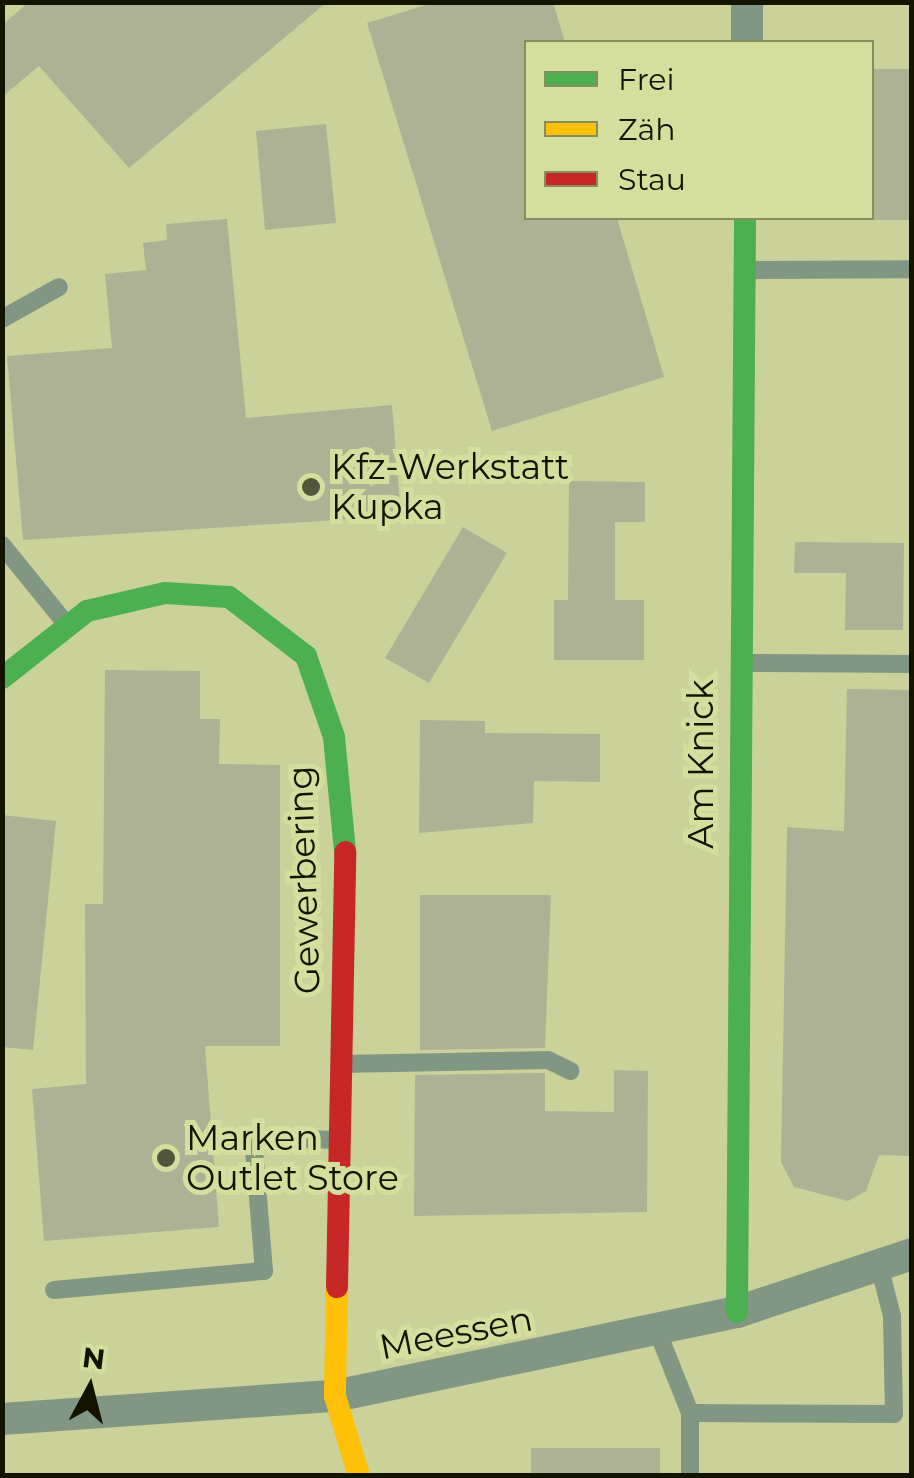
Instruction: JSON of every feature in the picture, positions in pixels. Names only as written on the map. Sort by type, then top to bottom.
[{"type":"street","points":[[747,2],[747,40]]},
{"type":"street","name":"Am Knick","points":[[737,1312],[745,220]]},
{"type":"street","name":"Gewerbering","points":[[5,670],[87,611],[165,593],[229,596],[306,656],[334,737],[346,859],[335,1396],[359,1476]]},
{"type":"street","name":"Meessen","points":[[2,1419],[335,1396],[737,1312],[912,1254]]},
{"type":"lane","points":[[745,270],[912,269]]},
{"type":"lane","points":[[2,319],[60,287]]},
{"type":"lane","points":[[2,545],[68,626]]},
{"type":"lane","points":[[742,663],[912,664]]},
{"type":"lane","points":[[342,1064],[548,1060],[571,1071]]},
{"type":"lane","points":[[54,1290],[264,1272],[253,1138],[340,1140]]},
{"type":"lane","points":[[690,1413],[894,1414],[892,1316],[879,1265]]},
{"type":"lane","points":[[657,1330],[690,1413],[690,1476]]},
{"type":"shaded area","points":[[3,3],[911,3],[911,1475],[3,1476]]},
{"type":"building","points":[[29,2],[327,2],[129,168],[39,66],[2,97],[2,25]]},
{"type":"building","points":[[436,2],[553,2],[564,40],[524,40],[524,220],[618,220],[664,377],[492,431],[367,23]]},
{"type":"building","points":[[874,69],[912,69],[912,220],[874,220]]},
{"type":"building","points":[[326,124],[336,223],[265,230],[256,131]]},
{"type":"building","points":[[227,219],[246,418],[392,405],[401,516],[23,540],[7,356],[112,348],[105,274],[146,270],[143,243],[167,240],[166,224]]},
{"type":"building","points":[[569,481],[645,482],[645,522],[615,522],[615,600],[644,600],[644,660],[554,660],[554,600],[568,600]]},
{"type":"building","points":[[463,527],[507,553],[429,683],[385,658]]},
{"type":"building","points":[[795,542],[904,543],[903,630],[845,630],[846,573],[794,573]]},
{"type":"building","points":[[105,670],[200,671],[200,719],[220,719],[219,764],[280,765],[280,1046],[205,1046],[219,1227],[44,1241],[32,1089],[86,1084],[85,904],[103,904]]},
{"type":"building","points":[[847,689],[912,690],[912,1156],[879,1155],[866,1191],[848,1201],[794,1187],[781,1162],[787,827],[844,831]]},
{"type":"building","points":[[420,720],[485,721],[485,733],[600,734],[600,782],[534,781],[533,823],[419,833]]},
{"type":"building","points":[[2,815],[56,821],[33,1050],[2,1047]]},
{"type":"building","points":[[420,895],[551,895],[545,1048],[420,1050]]},
{"type":"building","points":[[614,1070],[648,1071],[647,1212],[414,1216],[415,1075],[545,1073],[545,1111],[614,1112]]},
{"type":"building","points":[[531,1448],[660,1448],[660,1476],[531,1476]]},
{"type":"traffic: fast","points":[[737,1312],[745,220]]},
{"type":"traffic: fast","points":[[2,678],[87,611],[165,593],[229,597],[306,656],[334,737],[345,852]]},
{"type":"traffic: slow","points":[[337,1287],[335,1396],[359,1476]]},
{"type":"traffic: jam","points":[[337,1287],[345,852]]},
{"type":"place","name":"Kfz-Werkstatt Kupka","points":[[311,487]]},
{"type":"place","name":"Marken Outlet Store","points":[[166,1158]]}]
